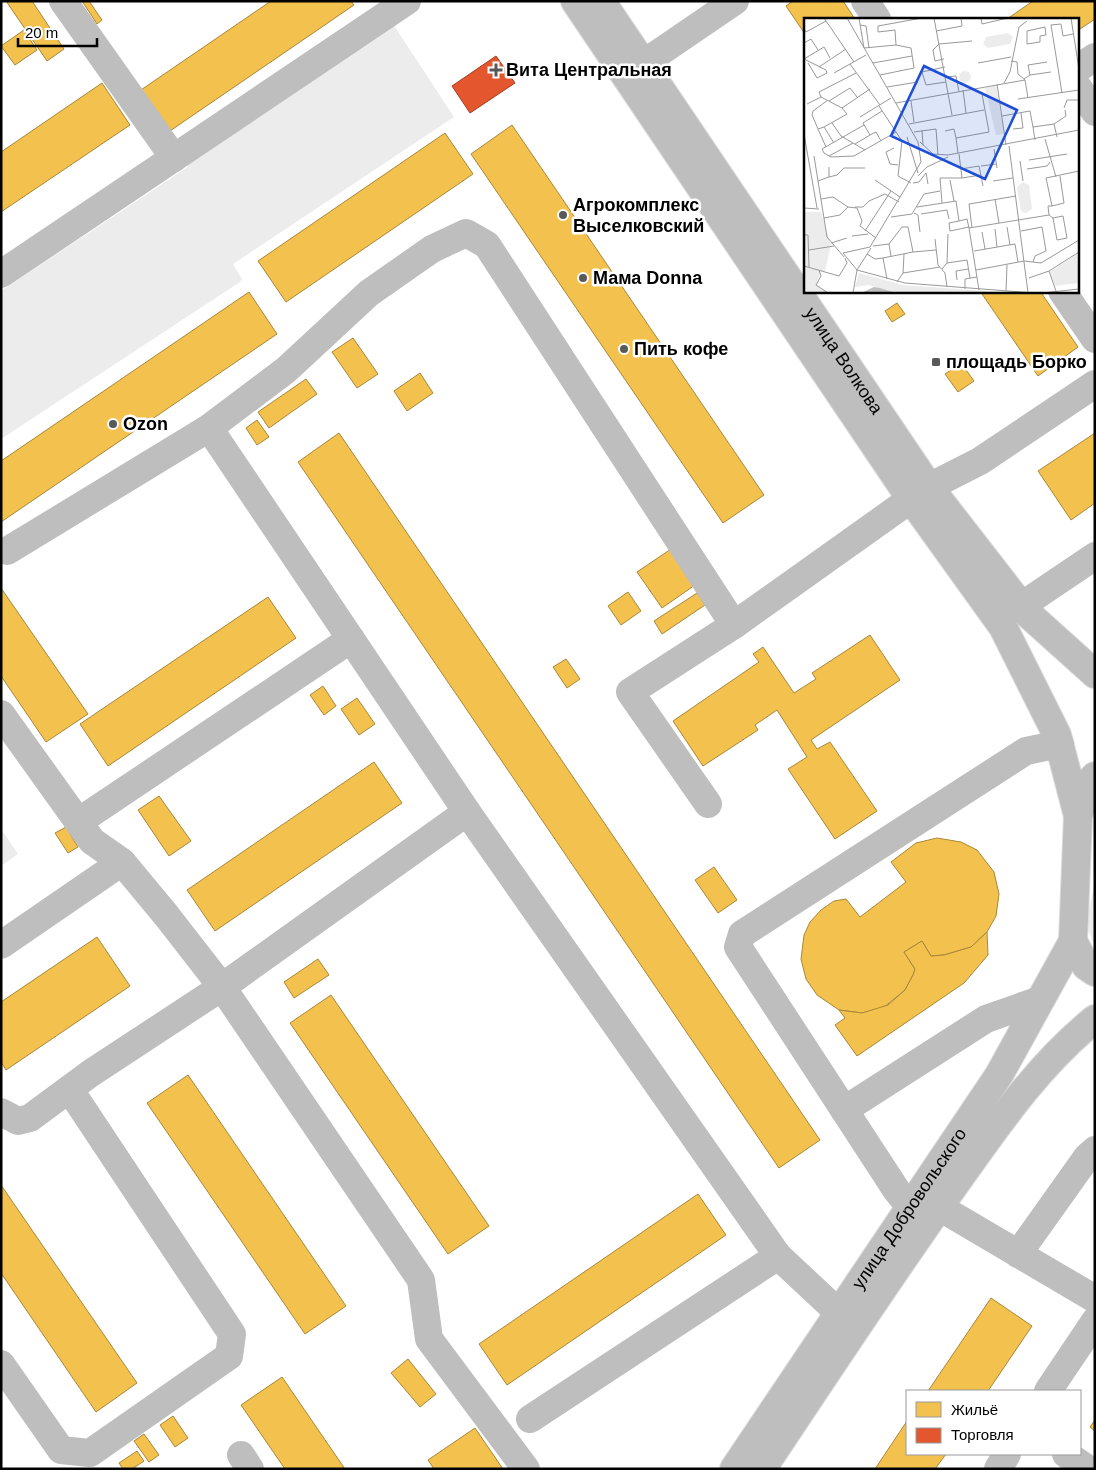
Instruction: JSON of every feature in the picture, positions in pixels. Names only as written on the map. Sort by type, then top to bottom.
[{"type":"main road","points":[[63,1],[174,158]]},
{"type":"main road","points":[[1,274],[407,1]]},
{"type":"main road","name":"улица Волкова","points":[[575,1],[920,493],[1021,606],[1095,674]]},
{"type":"main road","name":"улица Волкова","points":[[601,1],[644,63],[920,493],[1003,627],[1060,744],[1078,816]]},
{"type":"main road","points":[[644,63],[735,1]]},
{"type":"main road","points":[[865,1],[876,18]]},
{"type":"main road","points":[[1078,68],[1095,57]]},
{"type":"main road","points":[[1078,87],[1095,112]]},
{"type":"main road","points":[[7,551],[209,428],[286,370],[369,293],[432,249],[466,233],[487,245],[734,625]]},
{"type":"main road","points":[[1063,292],[1095,339]]},
{"type":"main road","points":[[708,804],[630,692],[734,625],[920,493],[980,461],[1095,384]]},
{"type":"main road","points":[[209,428],[468,812],[778,1256],[838,1312]]},
{"type":"main road","points":[[1021,606],[1095,556]]},
{"type":"main road","points":[[78,822],[351,639]]},
{"type":"main road","points":[[1,714],[92,841],[122,862],[222,987],[421,1280],[429,1339],[526,1469]]},
{"type":"main road","points":[[910,1207],[897,1191],[738,947],[742,934],[1026,751],[1060,744]]},
{"type":"main road","points":[[1095,776],[1091,780],[1078,816],[1074,941],[1086,966],[1095,972]]},
{"type":"main road","points":[[1,1112],[18,1121],[30,1118],[91,1073],[222,987],[468,812]]},
{"type":"main road","points":[[1,945],[122,862]]},
{"type":"main road","name":"улица Добровольского","points":[[734,1469],[999,1075],[1074,941]]},
{"type":"main road","points":[[844,1110],[986,1019],[1040,1000]]},
{"type":"main road","name":"улица Добровольского","points":[[762,1469],[939,1207],[1022,1090],[1073,1036],[1095,1019]]},
{"type":"main road","points":[[1,1364],[62,1450],[90,1453],[229,1356],[232,1334],[70,1090]]},
{"type":"main road","points":[[1018,1254],[1087,1157],[1095,1150]]},
{"type":"main road","points":[[939,1207],[1095,1299]]},
{"type":"main road","points":[[530,1419],[778,1256]]},
{"type":"main road","points":[[1049,1390],[1095,1322]]},
{"type":"main road","points":[[998,1469],[1006,1455]]},
{"type":"main road","points":[[1067,1455],[1088,1469]]},
{"type":"shaded area","points":[[389,18],[454,117],[233,264],[242,279],[240,282],[1,439],[1,291],[188,167],[182,156]]},
{"type":"shaded area","points":[[1,829],[18,854],[1,866]]},
{"type":"shaded area","points":[[1095,884],[1095,945],[1089,930],[1088,915]]},
{"type":"building: Жильё","points":[[6,1],[32,1],[64,49],[47,61]]},
{"type":"building: Жильё","points":[[82,1],[89,1],[102,20],[97,24]]},
{"type":"building: Жильё","points":[[271,1],[351,1],[354,5],[167,133],[138,92]]},
{"type":"building: Жильё","points":[[793,1],[843,1],[854,18],[804,18],[804,33],[786,6]]},
{"type":"building: Жильё","points":[[1033,1],[1095,1],[1095,19],[1078,30],[1078,18],[1008,18]]},
{"type":"building: Жильё","points":[[24,30],[37,50],[15,65],[1,46]]},
{"type":"building: Жильё","points":[[102,83],[130,125],[1,212],[1,152]]},
{"type":"building: Жильё","points":[[512,125],[764,495],[723,523],[471,154]]},
{"type":"building: Жильё","points":[[445,133],[473,174],[286,302],[258,261]]},
{"type":"building: Жильё","points":[[249,292],[277,334],[1,522],[1,461]]},
{"type":"building: Жильё","points":[[981,292],[1041,292],[1078,347],[1038,376]]},
{"type":"building: Жильё","points":[[897,303],[905,314],[892,322],[885,311]]},
{"type":"building: Жильё","points":[[353,338],[378,374],[357,388],[332,352]]},
{"type":"building: Жильё","points":[[961,363],[974,381],[958,392],[945,374]]},
{"type":"building: Жильё","points":[[420,373],[433,393],[407,411],[394,391]]},
{"type":"building: Жильё","points":[[306,379],[317,394],[269,428],[258,412]]},
{"type":"building: Жильё","points":[[257,420],[269,437],[257,445],[246,428]]},
{"type":"building: Жильё","points":[[339,433],[820,1140],[779,1168],[298,462]]},
{"type":"building: Жильё","points":[[1095,433],[1095,503],[1071,520],[1038,471]]},
{"type":"building: Жильё","points":[[671,549],[695,585],[662,608],[637,572]]},
{"type":"building: Жильё","points":[[1,588],[88,714],[46,742],[1,676]]},
{"type":"building: Жильё","points":[[628,592],[641,611],[621,625],[608,606]]},
{"type":"building: Жильё","points":[[697,593],[705,605],[662,634],[654,621]]},
{"type":"building: Жильё","points":[[268,597],[296,638],[108,766],[80,724]]},
{"type":"building: Жильё","points":[[870,635],[900,680],[811,740],[817,749],[830,742],[877,811],[835,839],[788,769],[807,757],[777,710],[755,725],[758,730],[703,766],[673,721],[759,662],[753,654],[763,647],[794,693],[816,679],[812,673]]},
{"type":"building: Жильё","points":[[566,659],[580,679],[567,688],[553,667]]},
{"type":"building: Жильё","points":[[323,686],[336,706],[324,715],[310,695]]},
{"type":"building: Жильё","points":[[357,698],[375,724],[359,735],[341,709]]},
{"type":"building: Жильё","points":[[374,762],[402,803],[215,931],[187,890]]},
{"type":"building: Жильё","points":[[159,796],[191,841],[169,856],[138,810]]},
{"type":"building: Жильё","points":[[66,827],[78,847],[68,853],[55,833]]},
{"type":"building: Жильё","points":[[937,838],[961,842],[977,850],[994,872],[999,894],[996,916],[987,932],[971,947],[944,955],[931,956],[922,941],[904,952],[915,969],[905,990],[883,1008],[862,1013],[839,1010],[817,995],[806,979],[801,959],[804,935],[810,922],[821,910],[834,901],[846,899],[860,917],[906,882],[891,862],[916,843]]},
{"type":"building: Жильё","points":[[714,867],[737,900],[718,913],[695,880]]},
{"type":"building: Жильё","points":[[987,932],[988,955],[964,983],[857,1056],[835,1025],[845,1018],[839,1010],[862,1013],[888,1005],[905,990],[915,969],[904,952],[922,941],[931,956],[944,955],[971,947]]},
{"type":"building: Жильё","points":[[97,937],[130,986],[6,1070],[1,1062],[1,1002]]},
{"type":"building: Жильё","points":[[318,959],[329,975],[294,998],[284,982]]},
{"type":"building: Жильё","points":[[331,995],[489,1226],[448,1254],[290,1023]]},
{"type":"building: Жильё","points":[[188,1075],[346,1306],[305,1334],[147,1103]]},
{"type":"building: Жильё","points":[[1,1185],[137,1383],[96,1412],[1,1273]]},
{"type":"building: Жильё","points":[[698,1194],[726,1235],[507,1385],[479,1344]]},
{"type":"building: Жильё","points":[[991,1298],[1032,1326],[989,1390],[929,1390]]},
{"type":"building: Жильё","points":[[408,1359],[436,1394],[420,1407],[391,1373]]},
{"type":"building: Жильё","points":[[282,1377],[345,1469],[285,1469],[241,1405]]},
{"type":"building: Жильё","points":[[173,1416],[188,1438],[175,1447],[160,1425]]},
{"type":"building: Жильё","points":[[1095,1420],[1095,1431],[1090,1427]]},
{"type":"building: Жильё","points":[[906,1422],[906,1455],[945,1455],[935,1469],[875,1469]]},
{"type":"building: Жильё","points":[[475,1428],[503,1469],[434,1469],[428,1460]]},
{"type":"building: Жильё","points":[[144,1434],[159,1455],[149,1462],[134,1441]]},
{"type":"building: Жильё","points":[[137,1451],[144,1461],[132,1469],[123,1469],[119,1463]]},
{"type":"building: Торговля","points":[[496,56],[515,83],[470,113],[452,86]]},
{"type":"place","name":"Вита Центральная","points":[[496,70]]},
{"type":"place","name":"Агрокомплекс Выселковский","points":[[563,215]]},
{"type":"place","name":"Мама Donna","points":[[583,278]]},
{"type":"place","name":"Пить кофе","points":[[624,349]]},
{"type":"place","name":"площадь Борко","points":[[936,362]]},
{"type":"place","name":"Ozon","points":[[113,424]]}]
